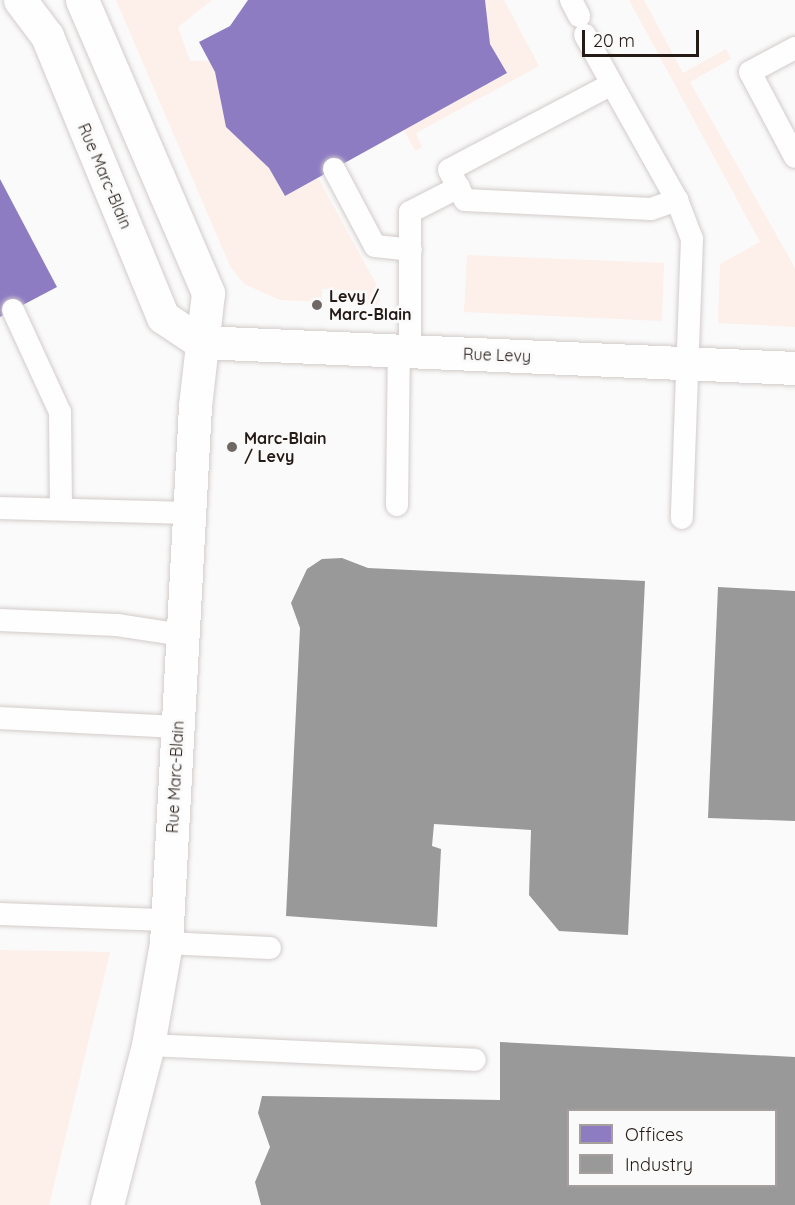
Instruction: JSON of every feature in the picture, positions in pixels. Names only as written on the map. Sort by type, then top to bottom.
[{"type":"street","name":"Rue Marc-Blain","points":[[20,0],[47,36],[163,316],[200,342]]},
{"type":"street","name":"Rue Marc-Blain","points":[[82,0],[208,293],[200,342],[166,932],[148,1045],[107,1205]]},
{"type":"street","name":"Rue Levy","points":[[200,342],[795,368]]},
{"type":"lane","points":[[578,17],[612,84],[677,200],[692,239],[690,363],[681,518]]},
{"type":"lane","points":[[795,48],[750,72],[795,157]]},
{"type":"lane","points":[[612,84],[449,170],[465,200],[651,209],[677,200]]},
{"type":"lane","points":[[334,169],[375,246],[411,250]]},
{"type":"lane","points":[[397,505],[411,250],[410,212],[459,187]]},
{"type":"lane","points":[[13,310],[60,412],[61,508]]},
{"type":"lane","points":[[0,508],[189,513]]},
{"type":"lane","points":[[0,620],[117,625],[183,634]]},
{"type":"lane","points":[[0,718],[177,727]]},
{"type":"lane","points":[[0,914],[166,932],[270,948]]},
{"type":"lane","points":[[148,1045],[475,1060]]},
{"type":"shaded area","points":[[116,0],[212,0],[178,27],[190,61],[209,61],[215,72],[226,127],[269,168],[285,196],[318,178],[380,291],[379,305],[347,304],[346,290],[322,289],[322,302],[280,300],[244,284],[230,266]]},
{"type":"shaded area","points":[[485,0],[504,0],[539,66],[416,133],[422,147],[415,151],[404,130],[506,74],[490,44]]},
{"type":"shaded area","points":[[629,0],[644,0],[683,73],[726,49],[731,59],[690,82],[795,268],[795,327],[718,323],[720,264],[760,242]]},
{"type":"shaded area","points":[[467,255],[664,263],[662,321],[464,312]]},
{"type":"shaded area","points":[[0,950],[110,952],[49,1205],[0,1205]]},
{"type":"building: Offices","points":[[248,0],[485,0],[490,44],[507,73],[285,196],[269,168],[226,127],[215,72],[199,42],[230,26]]},
{"type":"building: Offices","points":[[0,179],[57,287],[0,317]]},
{"type":"building: Industry","points":[[342,558],[368,568],[645,581],[628,935],[559,931],[529,895],[531,830],[434,824],[432,846],[441,849],[437,927],[286,916],[300,628],[291,603],[307,569],[322,559]]},
{"type":"building: Industry","points":[[718,587],[795,591],[795,821],[708,818]]},
{"type":"building: Industry","points":[[500,1042],[795,1057],[795,1205],[261,1205],[255,1182],[270,1147],[258,1113],[262,1096],[500,1100]]},
{"type":"place","name":"Levy / Marc-Blain","points":[[317,305]]},
{"type":"place","name":"Marc-Blain / Levy","points":[[232,447]]}]
